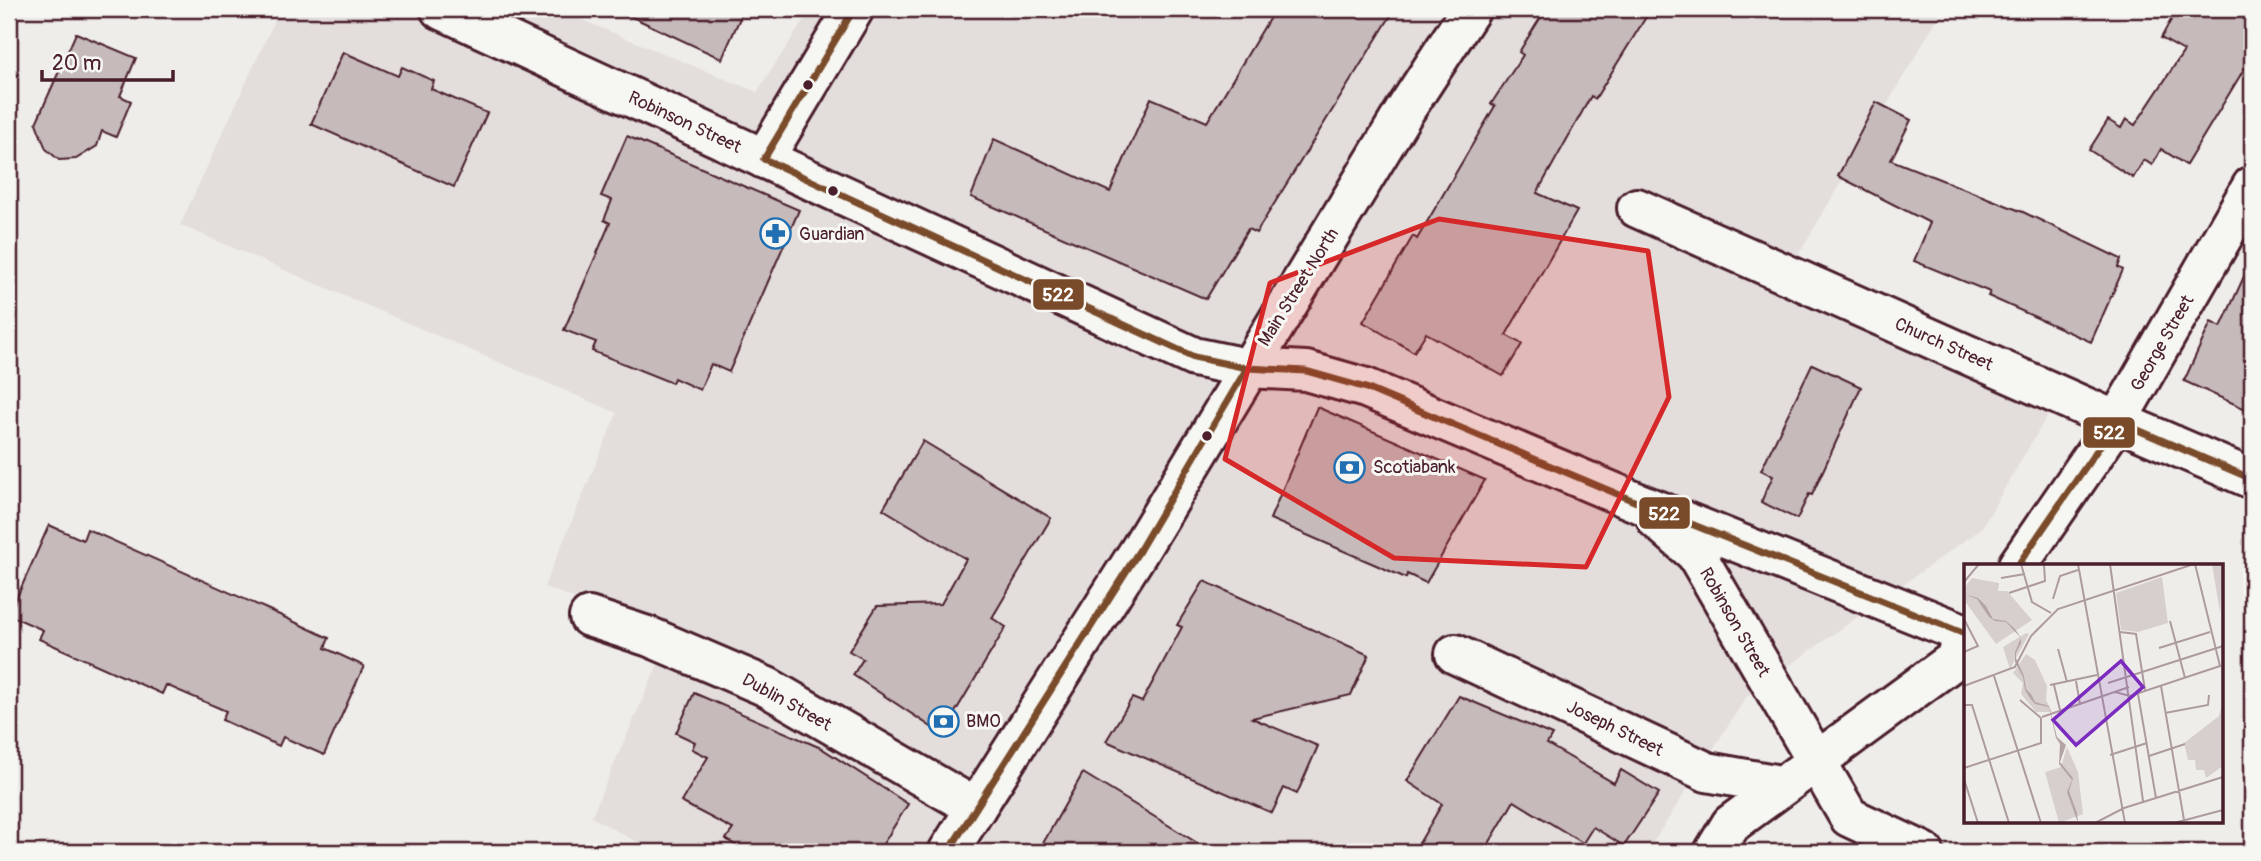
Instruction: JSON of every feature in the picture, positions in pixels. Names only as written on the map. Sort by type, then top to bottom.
[{"type":"street","name":"Robinson Street","points":[[440,9],[1194,357],[1247,368],[1306,371],[1366,388],[1634,501],[1964,634]]},
{"type":"street","points":[[764,159],[854,9]]},
{"type":"street","name":"Main Street North","points":[[948,852],[1150,533],[1247,368],[1404,112],[1471,9]]},
{"type":"street","name":"George Street","points":[[2019,564],[2117,421],[2252,186]]},
{"type":"street","name":"Church Street","points":[[1637,208],[2252,479]]},
{"type":"street","name":"Robinson Street","points":[[1634,501],[1696,554],[1814,760]]},
{"type":"street","name":"Dublin Street","points":[[589,617],[650,637],[767,687],[976,808]]},
{"type":"street","points":[[1714,852],[1731,824],[1814,760],[1953,661],[1964,644]]},
{"type":"street","name":"Joseph Street","points":[[1455,654],[1707,772],[1780,785]]},
{"type":"street","points":[[1814,760],[1849,817],[1924,852]]},
{"type":"highlighted area","points":[[1439,219],[1648,251],[1669,397],[1586,567],[1394,558],[1225,459],[1270,283]]},
{"type":"shaded area","points":[[280,9],[555,9],[757,92],[811,9],[1943,9],[1783,281],[2049,413],[1981,529],[1747,696],[1647,852],[655,852],[591,817],[671,634],[544,587],[617,413],[180,225]]},
{"type":"building","points":[[615,9],[744,9],[722,59]]},
{"type":"building","points":[[1275,9],[1395,9],[1256,233],[1248,229],[1206,299],[971,197],[994,139],[1110,192],[1151,98],[1207,122]]},
{"type":"building","points":[[1546,9],[1651,9],[1595,99],[1591,96],[1537,193],[1577,211],[1506,335],[1522,344],[1503,376],[1426,333],[1414,352],[1363,322],[1413,236],[1417,239],[1495,106],[1491,104],[1523,55],[1519,52]]},
{"type":"building","points":[[2177,9],[2252,9],[2252,56],[2186,165],[2161,149],[2152,165],[2144,160],[2133,178],[2089,150],[2108,120],[2121,128],[2126,119],[2135,125],[2184,51],[2161,38]]},
{"type":"building","points":[[76,33],[136,58],[120,96],[131,101],[116,137],[102,131],[97,146],[76,159],[59,160],[46,149],[36,123]]},
{"type":"building","points":[[343,52],[398,76],[402,67],[434,81],[431,89],[487,113],[454,187],[311,124]]},
{"type":"building","points":[[1876,102],[1911,120],[1891,160],[2023,212],[2121,259],[2118,267],[2123,270],[2091,342],[1988,296],[1990,292],[1914,261],[1930,223],[1838,176]]},
{"type":"building","points":[[627,136],[799,210],[729,372],[711,364],[700,390],[674,378],[672,383],[592,351],[596,342],[564,330],[610,223],[604,220],[612,200],[601,196]]},
{"type":"building","points":[[2252,259],[2252,412],[2184,381],[2211,322],[2221,327]]},
{"type":"building","points":[[1812,364],[1861,387],[1812,495],[1809,494],[1797,519],[1761,502],[1773,476],[1761,470]]},
{"type":"building","points":[[1317,407],[1485,480],[1426,583],[1407,574],[1406,578],[1270,519]]},
{"type":"building","points":[[923,441],[1051,518],[992,618],[1006,627],[942,734],[853,675],[863,659],[849,651],[877,606],[941,604],[966,559],[883,509]]},
{"type":"building","points":[[49,525],[83,540],[87,529],[269,610],[329,638],[325,648],[364,666],[324,755],[283,737],[279,746],[222,720],[226,711],[166,685],[162,694],[39,639],[43,630],[9,615]]},
{"type":"building","points":[[1204,581],[1369,655],[1351,695],[1252,718],[1318,746],[1297,794],[1284,788],[1272,813],[1106,741],[1132,698],[1142,702],[1182,627],[1177,625]]},
{"type":"building","points":[[694,693],[821,748],[908,804],[878,852],[745,852],[726,839],[733,829],[681,802],[708,757],[692,749],[695,742],[676,733]]},
{"type":"building","points":[[1459,696],[1552,735],[1547,744],[1614,783],[1621,770],[1659,793],[1624,846],[1593,827],[1583,843],[1514,801],[1484,852],[1414,852],[1442,804],[1407,781]]},
{"type":"building","points":[[1083,773],[1212,852],[1038,852]]},
{"type":"transit line","name":"522","points":[[764,159],[854,9]]},
{"type":"transit line","name":"522","points":[[764,159],[1194,357],[1247,368],[1306,371],[1366,388],[1634,501],[1964,634]]},
{"type":"transit line","name":"522","points":[[948,852],[1139,551],[1247,368]]},
{"type":"transit line","name":"522","points":[[2019,564],[2117,421],[2252,479]]},
{"type":"place","name":"Guardian","points":[[776,234]]},
{"type":"place","name":"Scotiabank","points":[[1350,467]]},
{"type":"place","name":"BMO","points":[[943,721]]}]
